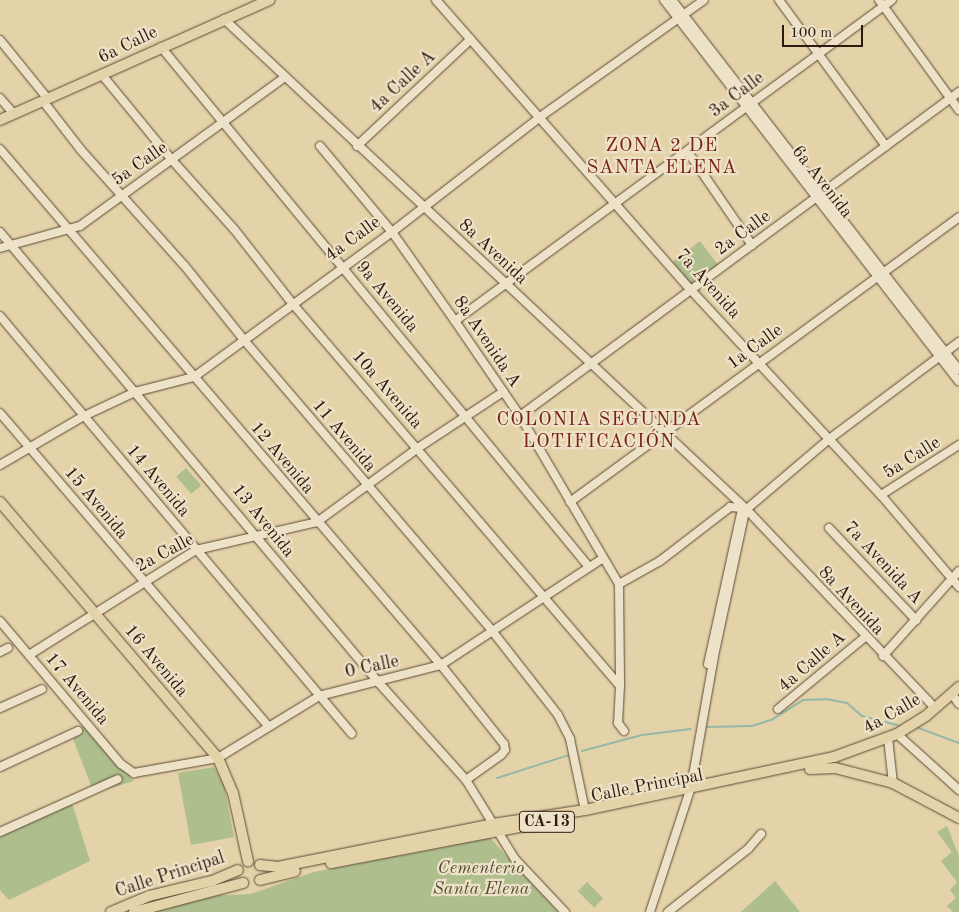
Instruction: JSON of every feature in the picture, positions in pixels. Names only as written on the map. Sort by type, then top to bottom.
[{"type":"main road","name":"6a Calle","points":[[0,120],[103,76],[161,47],[270,0]]},
{"type":"main road","name":"16 Avenida","points":[[0,502],[218,758],[233,793],[248,861]]},
{"type":"main road","name":"4a Calle","points":[[834,757],[892,736],[935,708],[955,691]]},
{"type":"main road","name":"Calle Principal","points":[[260,866],[278,867],[496,828],[690,791],[834,757]]},
{"type":"main road","name":"Calle Principal","points":[[260,880],[329,863],[585,810],[804,770],[836,768],[892,783]]},
{"type":"main road","name":"CA-13","points":[[892,783],[959,818]]},
{"type":"main road","name":"CA-13","points":[[248,861],[260,866]]},
{"type":"main road","points":[[243,883],[238,870],[248,861]]},
{"type":"main road","points":[[260,866],[260,880]]},
{"type":"main road","name":"Calle Principal","points":[[112,912],[149,896],[212,881],[238,870]]},
{"type":"main road","name":"CA-13","points":[[243,883],[252,885],[260,880]]},
{"type":"main road","name":"Calle Principal","points":[[134,912],[243,883]]},
{"type":"street","name":"7a Avenida","points":[[436,0],[691,290],[880,495],[959,587]]},
{"type":"street","name":"6a Avenida","points":[[664,0],[681,17],[818,196],[882,275],[959,381]]},
{"type":"street","name":"6a Avenida","points":[[672,0],[681,17]]},
{"type":"street","name":"4a Calle","points":[[0,465],[82,417],[135,392],[194,377],[292,303],[392,232],[422,206],[540,117],[704,0]]},
{"type":"street","points":[[779,0],[886,146]]},
{"type":"street","name":"3a Calle","points":[[456,321],[688,152],[881,3],[892,0]]},
{"type":"street","points":[[881,3],[959,110]]},
{"type":"street","name":"8a Avenida","points":[[224,19],[284,78],[667,432],[745,509],[882,656],[935,708]]},
{"type":"street","name":"4a Calle A","points":[[357,146],[471,39]]},
{"type":"street","name":"11 Avenida","points":[[0,40],[121,196],[184,265],[244,340],[493,632],[558,715],[570,738],[585,810]]},
{"type":"street","name":"9a Avenida","points":[[161,47],[589,567]]},
{"type":"street","name":"10a Avenida","points":[[103,76],[172,160],[234,229],[292,303],[418,448],[542,598],[620,686]]},
{"type":"street","name":"5a Calle","points":[[0,248],[71,229],[172,160],[284,78]]},
{"type":"street","name":"2a Calle","points":[[520,416],[959,92]]},
{"type":"street","points":[[0,98],[14,114]]},
{"type":"street","name":"8a Avenida A","points":[[320,146],[392,232],[456,321],[520,416],[619,584]]},
{"type":"street","name":"12 Avenida","points":[[0,149],[71,229],[317,522],[441,664],[504,744],[505,750],[501,755],[466,780]]},
{"type":"street","points":[[688,152],[752,245]]},
{"type":"street","name":"1a Calle","points":[[570,502],[959,217]]},
{"type":"street","name":"13 Avenida","points":[[0,232],[379,683],[466,780],[515,859],[565,912]]},
{"type":"street","name":"14 Avenida","points":[[0,316],[82,417],[141,482],[352,734]]},
{"type":"street","points":[[650,912],[690,791],[702,720],[709,652],[737,521],[757,491],[826,438],[959,342]]},
{"type":"street","name":"6a Avenida","points":[[939,356],[959,370]]},
{"type":"street","name":"2a Calle","points":[[29,656],[143,581],[196,550],[317,522],[418,448],[503,392]]},
{"type":"street","name":"15 Avenida","points":[[0,413],[267,725]]},
{"type":"street","name":"5a Calle","points":[[880,495],[959,446]]},
{"type":"street","points":[[624,731],[618,722],[620,686],[619,584],[660,561],[730,507],[745,509]]},
{"type":"street","name":"7a Avenida A","points":[[829,528],[916,620]]},
{"type":"street","name":"0 Calle","points":[[134,773],[218,758],[267,725],[319,696],[379,683],[441,664],[493,632],[603,558]]},
{"type":"street","points":[[882,656],[959,571]]},
{"type":"street","name":"17 Avenida","points":[[0,620],[121,764],[134,773]]},
{"type":"street","name":"4a Calle A","points":[[778,709],[865,637]]},
{"type":"street","points":[[0,708],[42,688]]},
{"type":"street","points":[[955,691],[959,704]]},
{"type":"street","points":[[0,767],[78,731]]},
{"type":"street","points":[[892,736],[892,783]]},
{"type":"street","points":[[892,736],[959,790]]},
{"type":"street","points":[[0,832],[118,779]]},
{"type":"street","points":[[668,912],[748,849],[761,834]]},
{"type":"green space","points":[[700,241],[719,266],[692,286],[673,261]]},
{"type":"green space","points":[[186,468],[201,485],[191,494],[176,477]]},
{"type":"green space","points":[[87,727],[134,781],[94,793],[71,734]]},
{"type":"green space","points":[[214,767],[224,785],[234,837],[191,845],[178,773]]},
{"type":"green space","points":[[72,803],[90,861],[9,900],[0,890],[0,835]]},
{"type":"green space","points":[[947,826],[959,856],[959,912],[953,912],[947,906],[956,898],[950,890],[957,882],[941,861],[952,852],[937,832]]},
{"type":"green space","name":"Cementerio Santa Elena","points":[[490,838],[558,912],[145,912],[205,896],[250,894],[314,872]]},
{"type":"green space","points":[[775,881],[800,912],[741,912]]},
{"type":"green space","points":[[587,882],[603,898],[594,907],[578,891]]},
{"type":"waterway","points":[[706,727],[752,726],[773,719],[803,700],[826,699],[847,703],[862,716],[901,726]]},
{"type":"waterway","points":[[916,727],[959,743]]},
{"type":"waterway","points":[[582,751],[642,735],[691,729]]},
{"type":"waterway","points":[[497,778],[569,755]]},
{"type":"district","name":"ZONA 2 DE SANTA ELENA","points":[[662,158]]},
{"type":"district","name":"COLONIA SEGUNDA LOTIFICACIÓN","points":[[599,432]]}]
